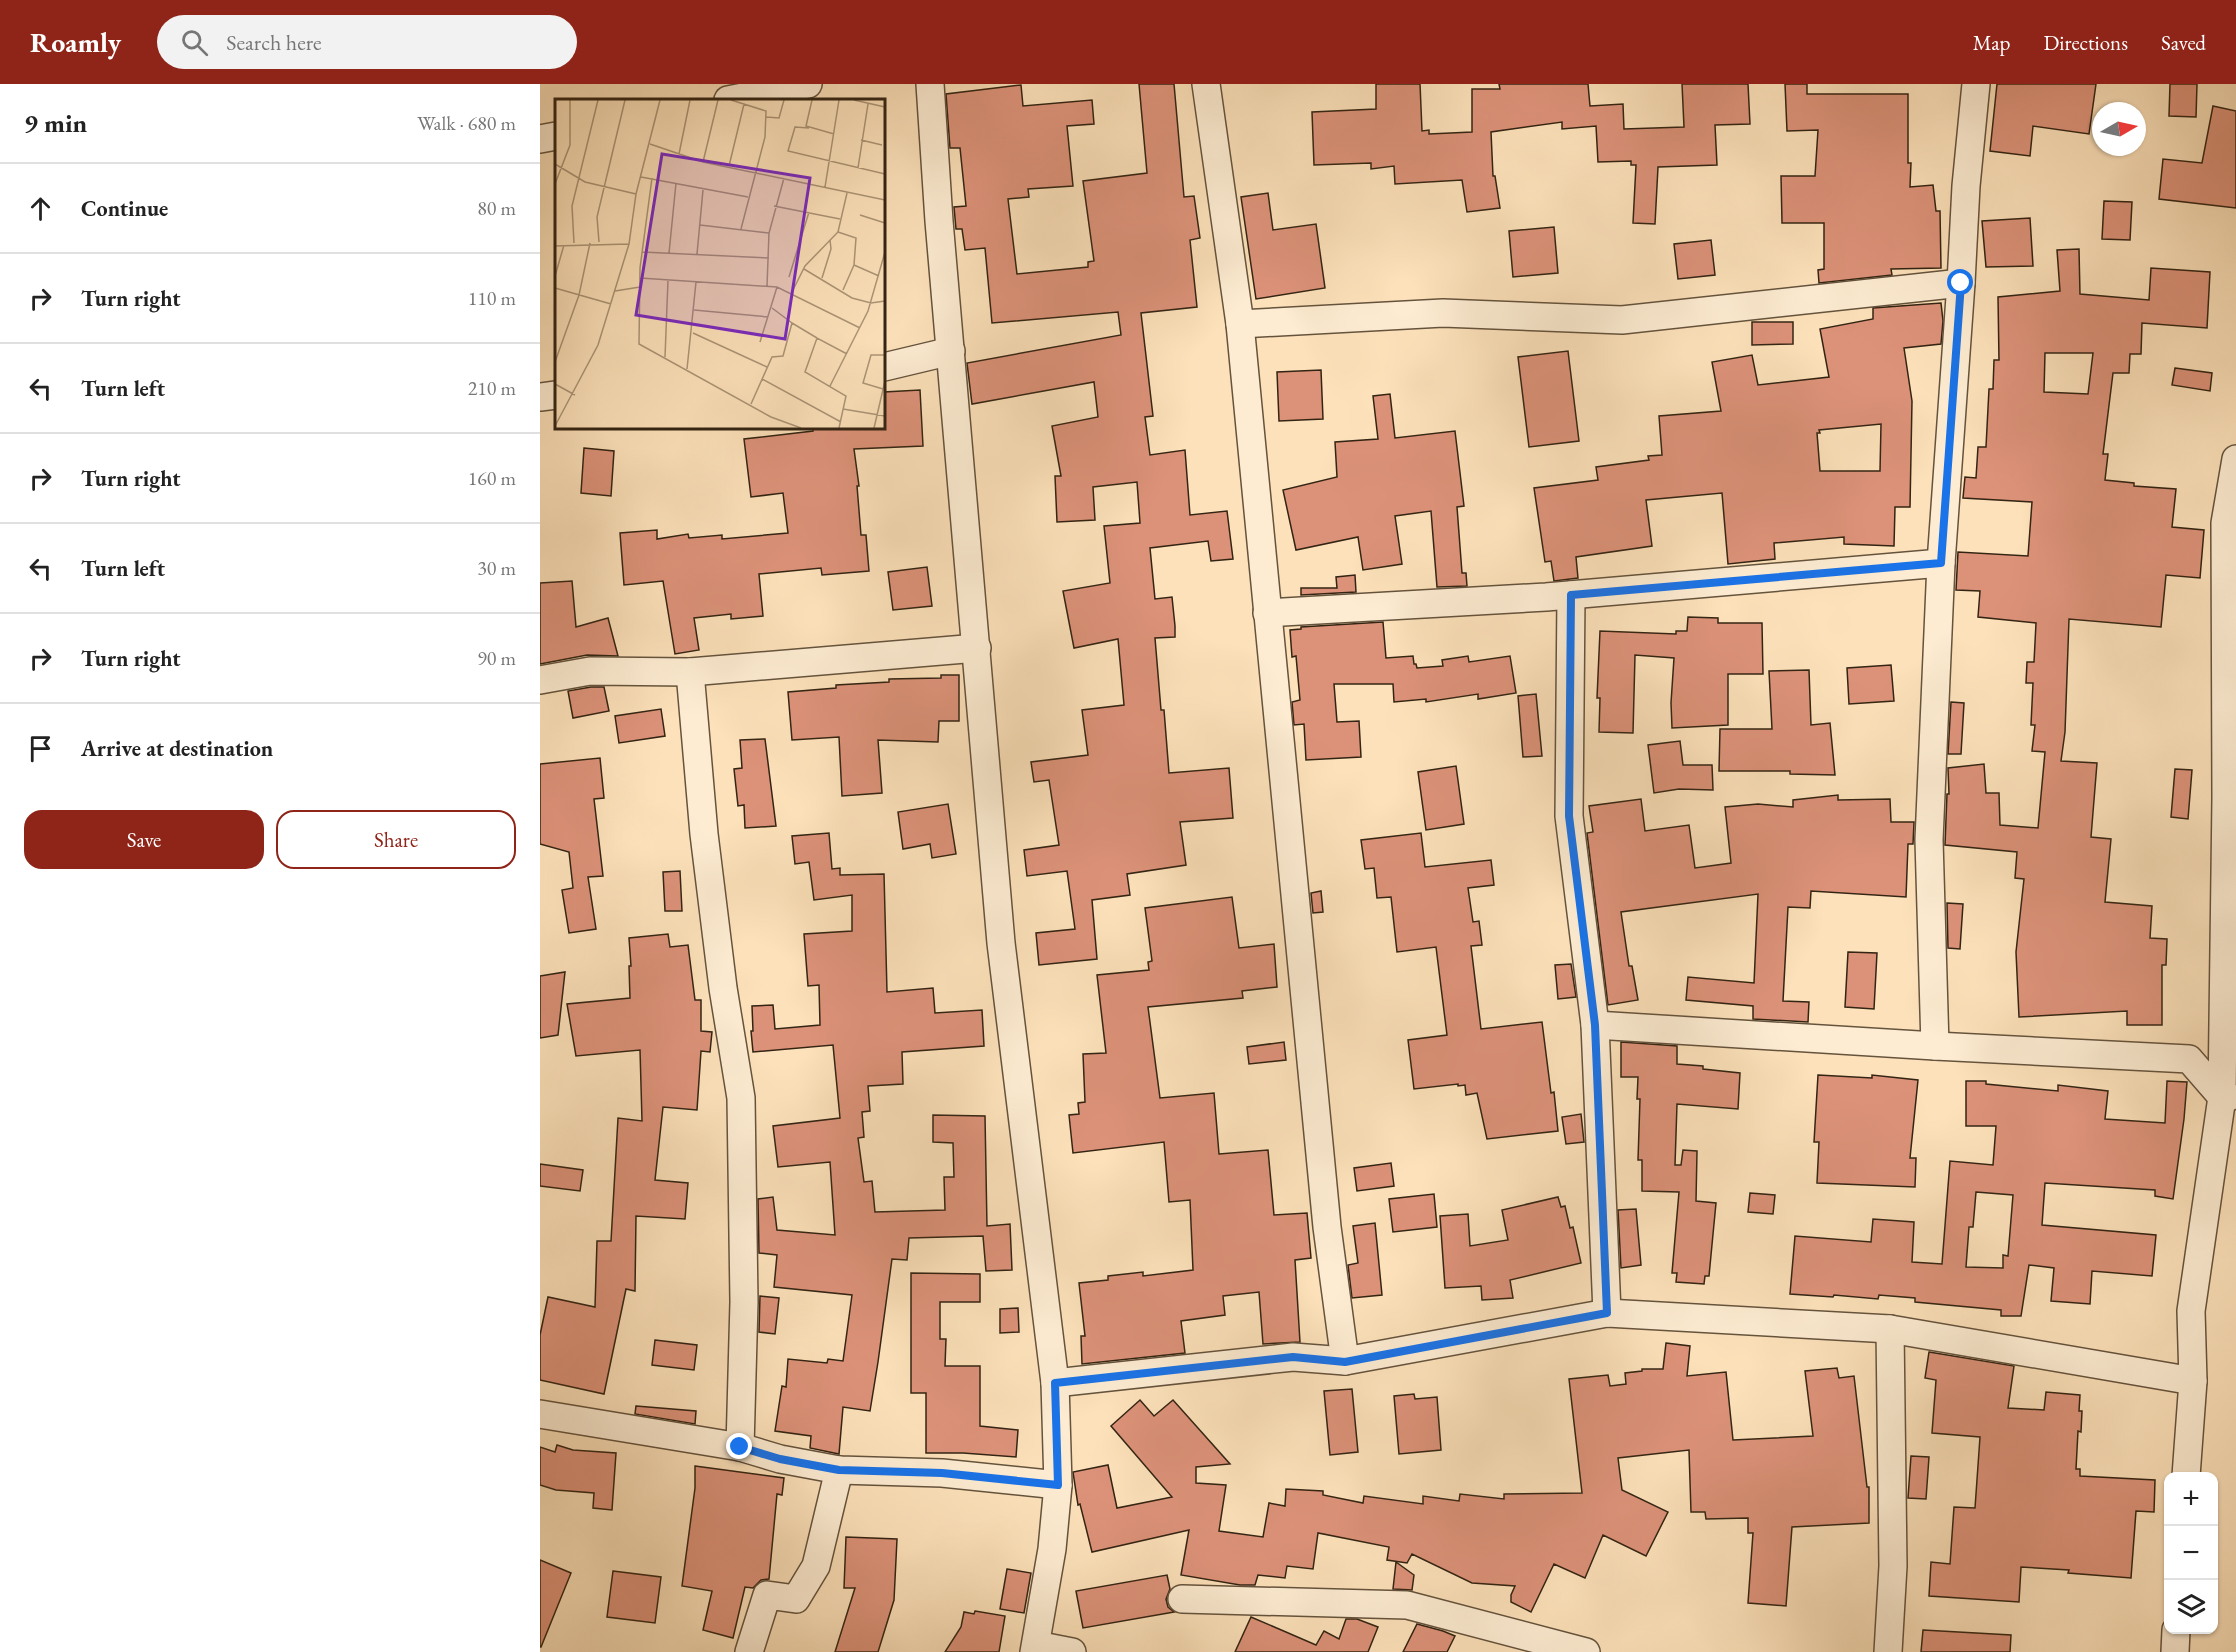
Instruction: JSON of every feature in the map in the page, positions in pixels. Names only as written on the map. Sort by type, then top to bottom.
[{"type":"street","points":[[733,99],[808,84]]},
{"type":"street","points":[[930,84],[1001,943],[1055,1383],[1058,1485],[1052,1550],[1035,1649],[1072,1652]]},
{"type":"street","points":[[1206,84],[1240,324],[1327,1227],[1345,1362]]},
{"type":"street","points":[[1935,1046],[1929,840],[1941,563],[1966,186],[1976,84]]},
{"type":"street","points":[[540,139],[555,136]]},
{"type":"street","points":[[1240,324],[1443,313],[1623,320],[1961,283]]},
{"type":"street","points":[[885,367],[951,351]]},
{"type":"street","points":[[540,397],[555,395]]},
{"type":"street","points":[[2186,1472],[2193,1381],[2191,1311],[2229,1097],[2230,523],[2236,459]]},
{"type":"street","points":[[1267,613],[1571,595],[1941,563]]},
{"type":"street","points":[[1571,595],[1569,816],[1595,1025],[1607,1313]]},
{"type":"street","points":[[540,680],[590,671],[690,672],[977,648]]},
{"type":"street","points":[[690,672],[704,834],[723,988],[741,1098],[744,1302],[740,1447]]},
{"type":"street","points":[[1595,1025],[2189,1059],[2229,1097]]},
{"type":"street","points":[[1055,1383],[1293,1357],[1345,1362],[1607,1313],[1890,1329],[2193,1381]]},
{"type":"street","points":[[1888,1652],[1893,1566],[1890,1329]]},
{"type":"street","points":[[540,1414],[740,1447],[780,1459],[839,1470],[942,1473],[1058,1485]]},
{"type":"street","points":[[749,1652],[767,1595],[796,1599],[816,1566],[839,1470]]},
{"type":"street","points":[[1182,1599],[1407,1605],[1586,1652]]},
{"type":"street","points":[[2175,1652],[2176,1634]]},
{"type":"building","points":[[1139,84],[1174,84],[1184,197],[1194,196],[1200,238],[1190,240],[1197,307],[1141,313],[1153,416],[1145,417],[1150,455],[1185,450],[1190,515],[1227,511],[1233,559],[1211,561],[1208,541],[1150,548],[1155,599],[1172,597],[1175,626],[1175,637],[1155,638],[1169,773],[1229,768],[1233,818],[1180,822],[1186,865],[1127,874],[1130,895],[1092,900],[1097,959],[1039,965],[1036,933],[1075,929],[1067,871],[1027,876],[1024,850],[1059,845],[1049,780],[1034,782],[1031,762],[1088,755],[1082,710],[1124,705],[1118,639],[1074,648],[1063,591],[1110,583],[1104,526],[1140,523],[1137,482],[1093,487],[1095,520],[1057,522],[1055,476],[1061,476],[1052,426],[1098,417],[1094,382],[972,404],[967,363],[1121,335],[1118,312],[992,323],[985,248],[965,250],[962,229],[956,229],[954,207],[966,206],[960,148],[950,148],[946,94],[1021,85],[1023,106],[1092,100],[1094,124],[1067,126],[1073,186],[1028,189],[1029,197],[1008,199],[1017,274],[1088,267],[1088,262],[1094,261],[1083,181],[1147,173]]},
{"type":"building","points":[[1376,84],[1420,84],[1422,131],[1429,130],[1429,134],[1472,132],[1472,89],[1500,89],[1499,84],[1588,84],[1590,106],[1623,104],[1624,129],[1684,127],[1682,84],[1748,84],[1750,124],[1715,125],[1717,165],[1658,167],[1655,224],[1633,223],[1636,165],[1631,165],[1631,161],[1598,162],[1596,126],[1562,129],[1562,122],[1491,132],[1493,176],[1495,176],[1500,208],[1467,212],[1462,180],[1395,184],[1394,166],[1371,169],[1371,163],[1314,165],[1312,112],[1376,109]]},
{"type":"building","points":[[1785,84],[1807,84],[1807,94],[1908,94],[1910,187],[1933,185],[1936,211],[1940,211],[1941,268],[1891,269],[1892,275],[1819,283],[1818,270],[1824,269],[1824,223],[1782,223],[1781,176],[1815,176],[1818,130],[1787,131]]},
{"type":"building","points":[[1997,84],[2096,84],[2089,134],[2033,126],[2030,156],[1990,151]]},
{"type":"building","points":[[2170,84],[2197,84],[2196,117],[2169,116]]},
{"type":"building","points":[[2213,106],[2236,111],[2236,208],[2159,199],[2163,159],[2202,163]]},
{"type":"building","points":[[1268,193],[1273,230],[1316,224],[1325,288],[1256,299],[1241,197]]},
{"type":"building","points":[[2104,201],[2132,202],[2130,240],[2102,239]]},
{"type":"building","points":[[2030,218],[2033,266],[1986,267],[1982,221]]},
{"type":"building","points":[[1554,227],[1558,273],[1513,277],[1509,231]]},
{"type":"building","points":[[1711,240],[1715,275],[1678,279],[1674,244]]},
{"type":"building","points":[[2079,249],[2080,294],[2149,300],[2151,268],[2210,272],[2207,328],[2142,323],[2141,354],[2130,354],[2129,373],[2113,373],[2103,454],[2108,454],[2105,480],[2134,483],[2134,486],[2176,489],[2172,527],[2204,530],[2200,578],[2166,575],[2161,627],[2069,619],[2065,732],[2061,761],[2097,763],[2091,837],[2111,839],[2105,902],[2152,906],[2150,938],[2167,939],[2166,965],[2162,965],[2162,1025],[2127,1025],[2127,1011],[2019,1017],[2016,952],[2024,879],[2015,878],[2017,852],[1945,845],[1947,794],[1949,794],[1948,768],[1984,764],[1986,793],[1999,793],[2000,825],[2038,828],[2045,752],[2032,751],[2035,725],[2031,725],[2033,683],[2026,683],[2027,662],[2034,662],[2036,623],[1978,617],[1980,591],[1956,590],[1958,552],[2028,556],[2032,502],[1963,498],[1965,477],[1976,478],[1978,447],[1986,447],[1989,389],[1993,389],[1994,360],[1999,360],[1998,297],[2060,291],[2057,250]],"holes":[[[2045,353],[2093,353],[2088,394],[2044,392]]]},
{"type":"building","points":[[1941,303],[1943,321],[1941,344],[1904,348],[1912,401],[1910,507],[1895,507],[1894,546],[1844,544],[1844,537],[1774,543],[1775,559],[1728,564],[1722,493],[1646,500],[1652,546],[1576,557],[1578,578],[1554,581],[1551,561],[1545,562],[1534,488],[1598,480],[1596,467],[1649,460],[1648,456],[1662,455],[1659,416],[1721,411],[1712,362],[1752,355],[1758,385],[1829,377],[1820,329],[1873,319],[1873,308]],"holes":[[[1881,424],[1880,471],[1820,471],[1817,433],[1820,433],[1819,430]]]},
{"type":"building","points":[[1752,322],[1793,322],[1793,344],[1752,345]]},
{"type":"building","points":[[1568,351],[1579,441],[1529,447],[1518,357]]},
{"type":"building","points":[[2175,368],[2212,373],[2210,391],[2172,385]]},
{"type":"building","points":[[1321,370],[1323,419],[1279,421],[1277,372]]},
{"type":"building","points":[[920,390],[923,446],[854,449],[859,486],[857,486],[861,535],[866,535],[869,571],[822,575],[821,568],[759,574],[763,616],[731,619],[731,614],[694,618],[699,650],[675,654],[663,581],[624,585],[620,533],[657,530],[657,539],[688,534],[689,538],[722,535],[722,539],[788,533],[783,493],[751,497],[744,439],[813,431],[813,429],[885,429],[885,392]]},
{"type":"building","points":[[1390,394],[1395,438],[1455,431],[1464,506],[1457,507],[1462,573],[1466,573],[1467,586],[1437,587],[1431,511],[1395,516],[1402,564],[1363,570],[1358,537],[1296,550],[1283,490],[1337,477],[1335,442],[1378,439],[1373,396]]},
{"type":"building","points":[[584,448],[614,451],[611,496],[581,493]]},
{"type":"building","points":[[927,567],[932,606],[893,610],[888,572]]},
{"type":"building","points":[[1355,575],[1356,592],[1301,595],[1301,588],[1337,588],[1336,577]]},
{"type":"building","points":[[572,581],[576,627],[608,618],[618,656],[587,655],[540,664],[540,583]]},
{"type":"building","points":[[1688,617],[1718,618],[1718,623],[1762,623],[1763,674],[1728,674],[1728,725],[1672,728],[1674,658],[1635,655],[1633,733],[1599,732],[1600,698],[1597,698],[1600,631],[1676,634],[1676,631],[1687,631]]},
{"type":"building","points":[[1383,622],[1386,658],[1413,656],[1417,668],[1443,666],[1442,660],[1468,656],[1469,662],[1510,656],[1516,693],[1478,699],[1478,694],[1426,702],[1426,699],[1394,702],[1393,684],[1334,684],[1337,722],[1359,721],[1361,757],[1306,760],[1304,724],[1294,725],[1292,702],[1300,700],[1296,656],[1292,657],[1290,630],[1301,629],[1301,627]]},
{"type":"building","points":[[1891,665],[1894,701],[1849,704],[1847,668]]},
{"type":"building","points":[[1809,670],[1811,725],[1830,723],[1835,775],[1790,774],[1790,771],[1719,771],[1720,729],[1772,729],[1769,671]]},
{"type":"building","points":[[941,675],[959,675],[959,721],[939,721],[938,742],[878,740],[882,793],[842,796],[839,737],[792,740],[788,692],[836,688],[836,685],[889,682],[889,679],[941,678]]},
{"type":"building","points":[[604,687],[609,711],[573,718],[568,691]]},
{"type":"building","points":[[1536,694],[1542,756],[1523,757],[1518,696]]},
{"type":"building","points":[[1951,702],[1964,703],[1961,754],[1948,754]]},
{"type":"building","points":[[661,709],[665,736],[619,743],[615,716]]},
{"type":"building","points":[[765,739],[776,826],[745,828],[744,805],[738,806],[734,769],[742,768],[740,740]]},
{"type":"building","points":[[1680,741],[1683,765],[1712,765],[1713,790],[1679,789],[1654,793],[1648,745]]},
{"type":"building","points":[[600,758],[604,798],[594,799],[603,876],[588,877],[596,929],[569,933],[562,890],[573,888],[569,852],[540,844],[540,764]]},
{"type":"building","points":[[1456,766],[1464,824],[1426,830],[1418,772]]},
{"type":"building","points":[[2175,769],[2192,770],[2188,819],[2171,817]]},
{"type":"building","points":[[1838,795],[1838,800],[1890,799],[1891,822],[1914,822],[1913,844],[1908,844],[1906,897],[1811,891],[1810,908],[1788,907],[1783,1001],[1809,1002],[1808,1022],[1753,1019],[1753,1006],[1686,1000],[1688,977],[1754,983],[1758,894],[1621,912],[1629,966],[1632,966],[1638,1000],[1608,1005],[1587,833],[1593,832],[1589,806],[1641,799],[1645,831],[1689,825],[1695,868],[1731,863],[1725,807],[1758,804],[1793,807],[1793,800]]},
{"type":"building","points":[[948,804],[956,854],[932,858],[930,844],[903,849],[898,812]]},
{"type":"building","points":[[829,833],[832,869],[840,868],[840,875],[884,874],[887,992],[933,988],[935,1013],[982,1010],[984,1046],[902,1052],[903,1084],[868,1086],[870,1111],[862,1112],[864,1137],[858,1138],[864,1182],[872,1181],[875,1212],[945,1210],[944,1177],[954,1177],[953,1143],[933,1142],[933,1115],[985,1116],[987,1226],[1010,1224],[1012,1270],[986,1271],[983,1236],[909,1238],[907,1260],[892,1259],[870,1411],[843,1407],[839,1454],[810,1448],[811,1436],[775,1431],[782,1386],[786,1387],[788,1359],[827,1363],[828,1359],[843,1361],[852,1295],[774,1287],[777,1255],[759,1253],[758,1199],[773,1197],[777,1230],[835,1235],[830,1162],[778,1167],[773,1126],[840,1118],[833,1045],[753,1052],[751,1031],[753,1031],[752,1006],[773,1005],[775,1029],[820,1025],[819,985],[808,986],[804,934],[852,931],[852,895],[814,900],[809,862],[795,864],[792,836]]},
{"type":"building","points":[[1421,833],[1425,867],[1491,860],[1494,885],[1468,888],[1473,922],[1479,921],[1482,945],[1471,946],[1481,1029],[1542,1022],[1558,1131],[1487,1139],[1477,1093],[1466,1095],[1465,1085],[1458,1086],[1458,1084],[1414,1089],[1408,1040],[1447,1035],[1436,947],[1397,952],[1391,897],[1377,898],[1374,868],[1365,869],[1361,840]]},
{"type":"building","points":[[680,871],[682,911],[665,911],[663,872]]},
{"type":"building","points":[[1321,891],[1323,912],[1313,913],[1311,893]]},
{"type":"building","points":[[1232,897],[1239,948],[1274,944],[1277,987],[1242,991],[1243,998],[1148,1007],[1160,1098],[1214,1093],[1219,1154],[1268,1150],[1274,1215],[1307,1213],[1311,1258],[1295,1260],[1300,1342],[1263,1344],[1259,1292],[1223,1296],[1225,1315],[1181,1321],[1185,1353],[1082,1364],[1081,1336],[1085,1336],[1079,1283],[1108,1280],[1108,1276],[1143,1272],[1143,1276],[1193,1270],[1190,1200],[1169,1202],[1164,1142],[1073,1153],[1069,1115],[1079,1114],[1078,1103],[1085,1102],[1083,1054],[1106,1053],[1097,975],[1149,970],[1148,962],[1152,961],[1145,908]]},
{"type":"building","points":[[1947,903],[1963,904],[1960,949],[1948,948]]},
{"type":"building","points":[[668,934],[670,947],[688,945],[695,1000],[701,1000],[701,1031],[712,1032],[710,1052],[701,1051],[697,1110],[663,1107],[655,1180],[688,1183],[685,1219],[636,1216],[635,1291],[626,1289],[604,1394],[540,1380],[540,1335],[548,1297],[595,1307],[597,1241],[611,1241],[618,1118],[642,1121],[640,1050],[576,1056],[567,1004],[630,998],[629,938]]},
{"type":"building","points":[[1848,952],[1877,953],[1874,1009],[1845,1007]]},
{"type":"building","points":[[1571,964],[1576,997],[1558,999],[1555,965]]},
{"type":"building","points":[[565,972],[558,1035],[540,1038],[540,976]]},
{"type":"building","points":[[1284,1042],[1286,1060],[1249,1064],[1247,1047]]},
{"type":"building","points":[[1621,1042],[1677,1046],[1677,1064],[1740,1073],[1738,1109],[1677,1104],[1675,1165],[1681,1165],[1683,1150],[1697,1151],[1696,1201],[1716,1203],[1709,1276],[1705,1276],[1704,1284],[1676,1282],[1677,1273],[1672,1273],[1679,1192],[1642,1191],[1642,1160],[1638,1160],[1640,1099],[1637,1099],[1638,1077],[1621,1077]]},
{"type":"building","points":[[1818,1075],[1872,1078],[1872,1075],[1918,1080],[1910,1158],[1916,1158],[1915,1187],[1817,1183],[1819,1142],[1814,1142]]},
{"type":"building","points":[[1966,1081],[1986,1081],[1986,1084],[2058,1091],[2058,1085],[2108,1091],[2105,1119],[2165,1123],[2167,1081],[2187,1082],[2173,1199],[2155,1196],[2155,1190],[2045,1183],[2042,1225],[2156,1235],[2152,1276],[2092,1271],[2090,1304],[2051,1301],[2054,1268],[2029,1265],[2021,1316],[2001,1316],[2001,1310],[1915,1302],[1915,1298],[1879,1295],[1878,1299],[1790,1294],[1795,1236],[1871,1242],[1873,1219],[1914,1222],[1912,1262],[1942,1264],[1950,1161],[1993,1165],[1996,1126],[1966,1126]],"holes":[[[1976,1192],[2013,1195],[2008,1256],[2003,1255],[2003,1268],[1966,1267],[1969,1227],[1973,1227]]]},
{"type":"building","points":[[1581,1114],[1584,1142],[1566,1144],[1562,1117]]},
{"type":"building","points":[[1391,1163],[1394,1186],[1357,1191],[1354,1168]]},
{"type":"building","points":[[540,1164],[583,1170],[580,1191],[540,1186]]},
{"type":"building","points":[[1750,1193],[1775,1195],[1773,1214],[1748,1212]]},
{"type":"building","points":[[1434,1194],[1437,1227],[1393,1232],[1389,1199]]},
{"type":"building","points":[[1558,1197],[1561,1207],[1565,1206],[1570,1228],[1573,1227],[1581,1263],[1510,1280],[1513,1298],[1482,1300],[1481,1286],[1445,1288],[1440,1216],[1468,1214],[1470,1246],[1508,1240],[1502,1210]]},
{"type":"building","points":[[1636,1209],[1641,1265],[1621,1268],[1618,1210]]},
{"type":"building","points":[[1375,1223],[1382,1295],[1352,1298],[1348,1265],[1358,1263],[1353,1226]]},
{"type":"building","points":[[911,1273],[980,1274],[980,1302],[940,1302],[940,1339],[946,1339],[945,1366],[980,1366],[980,1426],[1018,1430],[1016,1457],[926,1453],[926,1393],[911,1393]]},
{"type":"building","points":[[760,1296],[779,1298],[775,1334],[759,1332]]},
{"type":"building","points":[[1018,1308],[1019,1332],[1000,1333],[1000,1309]]},
{"type":"building","points":[[655,1340],[697,1345],[694,1370],[652,1365]]},
{"type":"building","points":[[1666,1343],[1690,1346],[1687,1376],[1726,1372],[1733,1440],[1813,1436],[1805,1371],[1837,1368],[1839,1378],[1854,1376],[1867,1487],[1869,1487],[1869,1523],[1792,1527],[1786,1606],[1748,1603],[1753,1533],[1748,1533],[1748,1518],[1706,1519],[1705,1512],[1691,1512],[1689,1450],[1618,1458],[1622,1490],[1668,1512],[1646,1556],[1603,1535],[1585,1578],[1554,1564],[1531,1612],[1511,1602],[1515,1586],[1472,1583],[1412,1554],[1407,1563],[1387,1560],[1389,1547],[1318,1533],[1313,1569],[1287,1566],[1285,1578],[1258,1575],[1255,1585],[1240,1585],[1181,1575],[1189,1530],[1092,1552],[1080,1504],[1078,1505],[1073,1472],[1108,1465],[1117,1508],[1172,1497],[1111,1426],[1140,1400],[1154,1416],[1173,1400],[1230,1464],[1196,1467],[1196,1483],[1226,1485],[1219,1531],[1263,1537],[1269,1503],[1285,1506],[1286,1489],[1323,1491],[1323,1495],[1363,1503],[1364,1496],[1423,1504],[1423,1496],[1459,1501],[1460,1494],[1504,1499],[1504,1494],[1582,1493],[1569,1379],[1608,1375],[1610,1386],[1626,1384],[1625,1373],[1642,1371],[1642,1369],[1663,1369]]},
{"type":"building","points":[[1929,1352],[2014,1366],[2008,1408],[2044,1410],[2046,1392],[2080,1395],[2081,1432],[2078,1431],[2076,1469],[2080,1469],[2080,1476],[2155,1480],[2154,1512],[2136,1511],[2131,1578],[2021,1567],[2019,1602],[1929,1596],[1931,1562],[1950,1564],[1954,1507],[1975,1508],[1980,1437],[1932,1433],[1936,1380],[1925,1378]]},
{"type":"building","points":[[1352,1389],[1358,1452],[1330,1455],[1324,1391]]},
{"type":"building","points":[[1414,1394],[1415,1399],[1437,1397],[1441,1450],[1399,1454],[1394,1396]]},
{"type":"building","points":[[636,1406],[696,1411],[695,1424],[635,1414]]},
{"type":"building","points":[[557,1445],[573,1450],[616,1453],[612,1510],[593,1508],[594,1493],[556,1490],[540,1485],[540,1447],[555,1452]]},
{"type":"building","points":[[1911,1456],[1929,1457],[1926,1499],[1908,1498]]},
{"type":"building","points":[[695,1466],[784,1478],[782,1495],[777,1494],[769,1579],[761,1580],[753,1588],[745,1587],[733,1638],[703,1630],[712,1591],[682,1586],[695,1488]]},
{"type":"building","points":[[846,1537],[897,1539],[894,1600],[878,1652],[835,1652],[855,1588],[844,1588]]},
{"type":"building","points":[[540,1560],[571,1573],[541,1647],[540,1647]]},
{"type":"building","points":[[1396,1562],[1414,1575],[1412,1590],[1393,1589]]},
{"type":"building","points":[[1007,1569],[1031,1573],[1024,1613],[1000,1609]]},
{"type":"building","points":[[613,1571],[661,1577],[655,1623],[607,1617]]},
{"type":"building","points":[[1167,1575],[1170,1589],[1166,1599],[1168,1607],[1174,1612],[1083,1628],[1076,1591]]},
{"type":"building","points":[[975,1611],[1005,1616],[999,1652],[945,1652],[961,1627],[964,1612],[974,1614]]},
{"type":"building","points":[[1251,1617],[1316,1645],[1324,1631],[1339,1639],[1346,1619],[1357,1619],[1378,1627],[1368,1652],[1235,1652]]},
{"type":"building","points":[[1417,1624],[1455,1636],[1447,1652],[1403,1652]]},
{"type":"building","points":[[1923,1630],[2011,1635],[2010,1652],[1921,1652]]},
{"type":"route","points":[[740,1447],[780,1459],[839,1470],[942,1473],[1058,1485],[1055,1383],[1293,1357],[1345,1362],[1607,1313],[1595,1025],[1569,816],[1571,595],[1941,563],[1961,283]]}]
